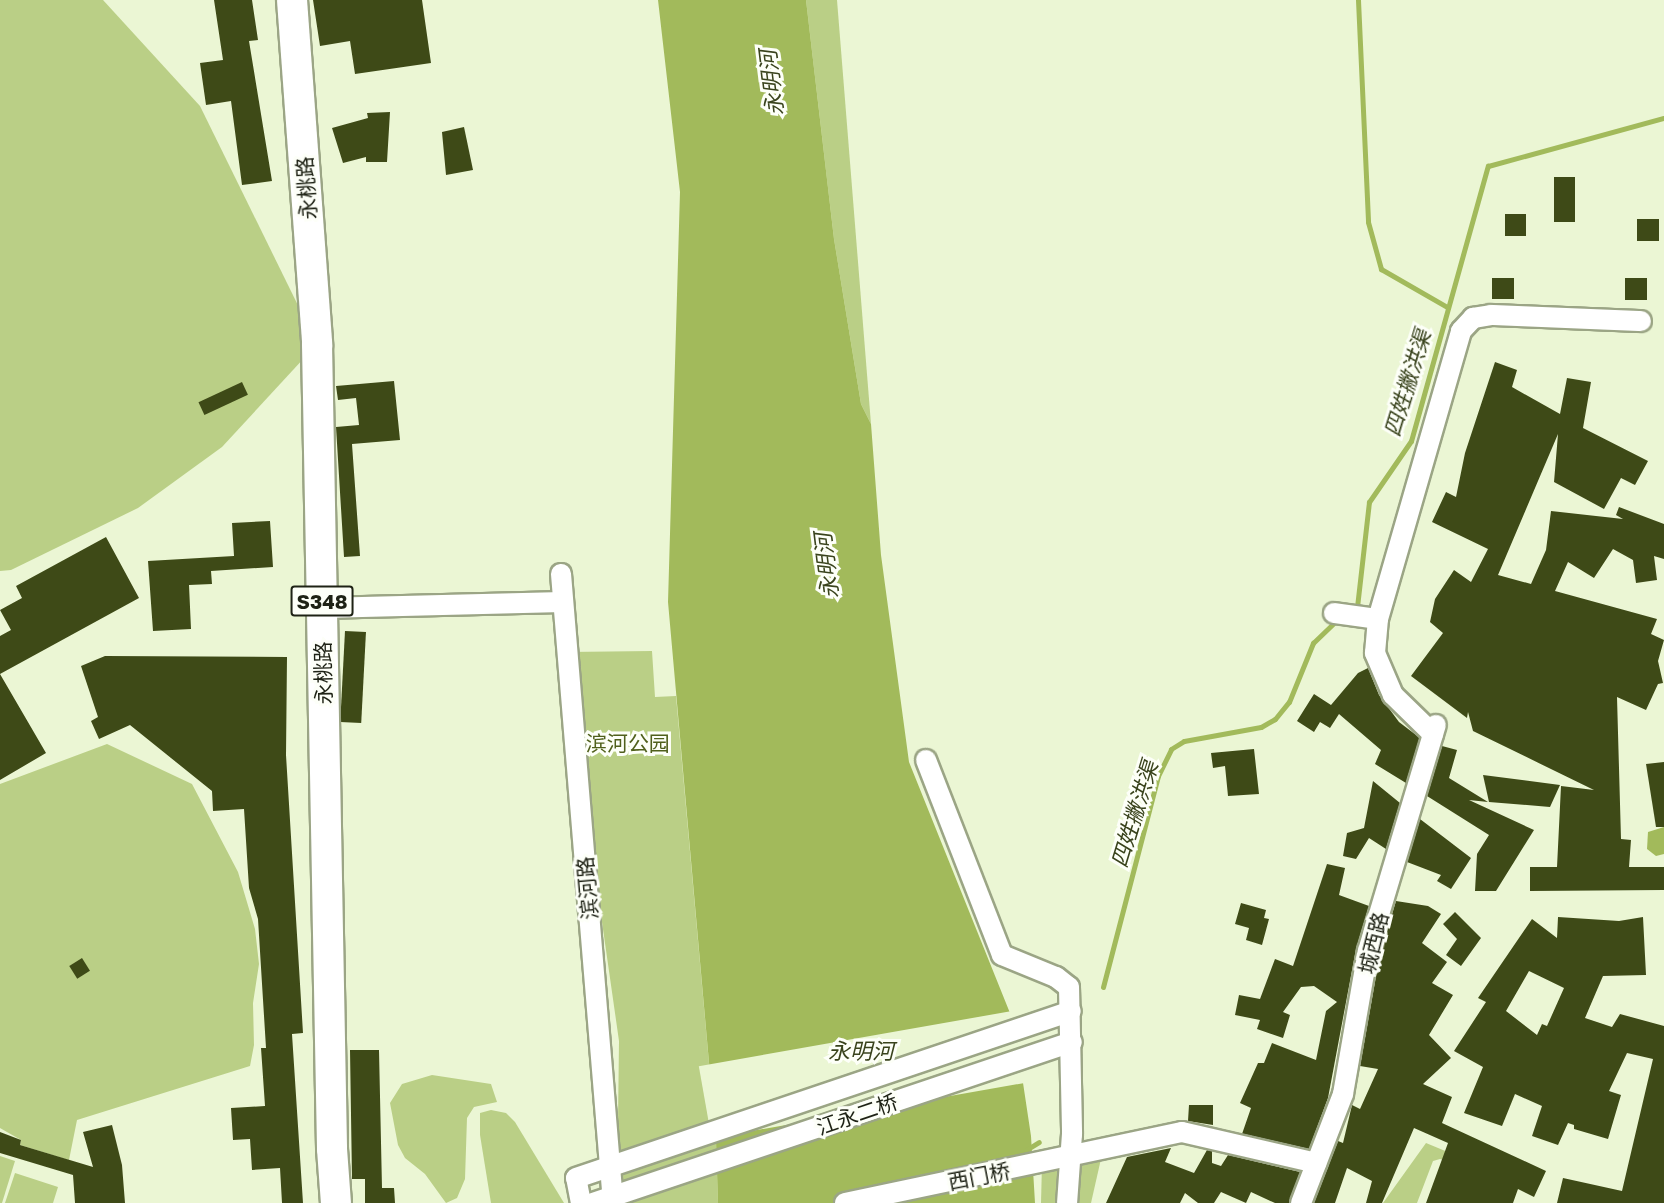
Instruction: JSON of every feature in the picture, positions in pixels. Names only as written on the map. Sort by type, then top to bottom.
[{"type":"main road","name":"永桃路","points":[[292,0],[317,344],[332,1137],[336,1203]]},
{"type":"street","points":[[1334,613],[1369,617],[1461,331],[1473,318],[1491,315],[1641,321]]},
{"type":"street","name":"滨河路","points":[[561,574],[612,1200]]},
{"type":"street","points":[[322,608],[563,602]]},
{"type":"street","name":"城西路","points":[[1301,1203],[1344,1094],[1368,951],[1434,729],[1393,694],[1375,653],[1369,617]]},
{"type":"street","points":[[926,760],[1002,955],[1065,981],[1071,995],[1072,1157],[1067,1203]]},
{"type":"street","name":"江永二桥","points":[[581,1203],[576,1178],[1071,1011]]},
{"type":"street","name":"江永二桥","points":[[593,1203],[612,1200],[671,1177],[1072,1042]]},
{"type":"street","name":"西门桥","points":[[845,1203],[1042,1164],[1182,1132],[1317,1163]]},
{"type":"green space","points":[[0,0],[103,0],[200,106],[317,344],[222,447],[138,508],[11,570],[0,571]]},
{"type":"green space","points":[[806,0],[837,0],[871,424],[861,404],[834,239]]},
{"type":"green space","name":"滨河公园","points":[[652,651],[655,697],[676,696],[716,1141],[718,1203],[617,1203],[619,1041],[573,719],[567,652]]},
{"type":"green space","points":[[107,744],[192,784],[238,872],[255,929],[259,964],[253,1003],[254,1045],[250,1066],[77,1120],[69,1160],[20,1145],[21,1140],[0,1128],[0,784]]},
{"type":"green space","points":[[432,1075],[491,1084],[497,1102],[474,1107],[467,1118],[465,1179],[457,1198],[446,1203],[425,1174],[405,1158],[398,1145],[390,1103],[402,1084]]},
{"type":"green space","points":[[491,1110],[506,1113],[515,1122],[564,1203],[491,1203],[480,1135],[480,1113]]},
{"type":"green space","points":[[1426,1143],[1455,1155],[1461,1165],[1440,1159],[1433,1161],[1417,1203],[1383,1203]]},
{"type":"green space","points":[[1103,1150],[1091,1203],[1041,1203],[1042,1164]]},
{"type":"green space","points":[[0,1156],[15,1161],[2,1203],[0,1203]]},
{"type":"green space","points":[[15,1173],[58,1187],[53,1203],[5,1203]]},
{"type":"water","name":"永明河","points":[[658,0],[806,0],[834,239],[861,404],[871,424],[881,555],[909,762],[1014,1023],[1031,1136],[1035,1203],[718,1203],[716,1141],[668,602],[680,192]]},
{"type":"water","points":[[1664,827],[1664,854],[1656,856],[1647,849],[1648,832]]},
{"type":"pier","points":[[1012,1011],[1025,1083],[712,1138],[699,1066]]},
{"type":"building","points":[[214,0],[252,0],[258,40],[249,41],[272,181],[242,185],[231,101],[206,105],[200,63],[223,60]]},
{"type":"building","points":[[313,0],[422,0],[431,63],[355,74],[350,41],[320,46]]},
{"type":"building","points":[[390,112],[387,162],[366,162],[366,157],[343,163],[332,128],[368,118],[367,113]]},
{"type":"building","points":[[464,127],[473,170],[446,175],[442,132]]},
{"type":"building","points":[[1554,177],[1575,177],[1575,222],[1554,222]]},
{"type":"building","points":[[1505,214],[1526,214],[1526,236],[1505,236]]},
{"type":"building","points":[[1637,219],[1659,219],[1659,241],[1637,241]]},
{"type":"building","points":[[1492,278],[1514,278],[1514,299],[1492,299]]},
{"type":"building","points":[[1625,278],[1647,278],[1647,300],[1625,300]]},
{"type":"building","points":[[1495,362],[1517,370],[1512,387],[1560,414],[1567,378],[1591,382],[1583,428],[1648,461],[1635,485],[1621,478],[1604,509],[1554,482],[1558,434],[1498,575],[1531,584],[1546,550],[1551,511],[1623,519],[1616,515],[1619,507],[1664,524],[1664,559],[1654,556],[1657,580],[1636,583],[1633,560],[1613,549],[1594,578],[1568,562],[1555,591],[1657,619],[1651,634],[1664,640],[1658,661],[1663,683],[1658,684],[1646,710],[1617,697],[1621,839],[1631,840],[1629,867],[1664,867],[1664,890],[1530,891],[1530,867],[1557,867],[1561,786],[1594,790],[1473,731],[1468,712],[1467,718],[1411,676],[1443,633],[1430,622],[1435,599],[1454,570],[1471,582],[1488,549],[1432,522],[1446,492],[1456,497],[1465,453]]},
{"type":"building","points":[[394,381],[400,440],[352,444],[360,556],[344,557],[336,427],[359,425],[356,398],[338,400],[336,386]]},
{"type":"building","points":[[242,382],[248,395],[204,415],[198,402]]},
{"type":"building","points":[[270,521],[273,567],[211,571],[212,584],[189,585],[191,629],[153,631],[148,561],[234,556],[232,523]]},
{"type":"building","points":[[106,537],[139,598],[0,674],[0,636],[11,630],[0,610],[22,598],[16,586]]},
{"type":"building","points":[[345,631],[366,632],[361,723],[340,722]]},
{"type":"building","points":[[105,656],[287,657],[286,755],[303,1033],[292,1034],[303,1203],[282,1203],[280,1168],[252,1170],[250,1139],[233,1140],[231,1108],[265,1106],[261,1048],[266,1048],[258,919],[249,888],[244,809],[213,811],[212,791],[130,725],[99,739],[91,721],[98,717],[81,666]]},
{"type":"building","points":[[1368,668],[1379,695],[1399,722],[1420,738],[1406,783],[1375,764],[1381,750],[1339,714],[1330,728],[1320,722],[1314,732],[1297,721],[1314,694],[1331,705],[1358,673]]},
{"type":"building","points":[[0,674],[46,753],[0,780]]},
{"type":"building","points":[[1442,746],[1457,750],[1449,778],[1488,802],[1469,800],[1534,830],[1496,891],[1475,891],[1477,854],[1489,835],[1427,796]]},
{"type":"building","points":[[1254,749],[1259,794],[1228,796],[1225,766],[1213,768],[1211,753]]},
{"type":"building","points":[[1664,762],[1664,827],[1656,827],[1646,764]]},
{"type":"building","points":[[1483,775],[1560,785],[1550,807],[1489,802]]},
{"type":"building","points":[[1373,781],[1400,803],[1386,849],[1369,838],[1356,859],[1343,856],[1347,833],[1364,828]]},
{"type":"building","points":[[1420,819],[1471,858],[1451,889],[1437,881],[1441,875],[1407,862]]},
{"type":"building","points":[[1327,864],[1345,868],[1339,895],[1369,906],[1356,949],[1328,1098],[1309,1149],[1242,1134],[1251,1108],[1240,1103],[1258,1063],[1264,1063],[1272,1043],[1316,1060],[1326,1011],[1337,1002],[1314,986],[1301,987],[1283,1012],[1290,1015],[1283,1038],[1257,1029],[1260,1020],[1235,1015],[1239,995],[1260,999],[1275,959],[1293,966]]},
{"type":"building","points":[[1396,901],[1428,906],[1441,914],[1422,943],[1447,962],[1432,983],[1453,995],[1429,1035],[1451,1058],[1423,1084],[1452,1097],[1442,1123],[1546,1171],[1534,1197],[1518,1189],[1513,1203],[1426,1203],[1448,1143],[1414,1128],[1382,1203],[1366,1203],[1372,1181],[1347,1168],[1335,1203],[1314,1203],[1338,1141],[1343,1143],[1352,1105],[1360,1109],[1378,1069],[1360,1066],[1380,954]]},
{"type":"building","points":[[1241,903],[1266,910],[1264,918],[1269,919],[1262,945],[1246,940],[1249,928],[1235,924]]},
{"type":"building","points":[[1455,912],[1481,938],[1461,966],[1446,955],[1457,939],[1443,924]]},
{"type":"building","points":[[1558,917],[1619,921],[1643,917],[1646,975],[1603,976],[1585,1018],[1612,1027],[1620,1014],[1664,1026],[1664,1203],[1557,1203],[1563,1178],[1622,1191],[1653,1059],[1627,1053],[1609,1091],[1621,1095],[1608,1139],[1574,1129],[1574,1125],[1568,1123],[1558,1145],[1532,1136],[1542,1106],[1515,1094],[1502,1126],[1464,1113],[1483,1067],[1454,1051],[1486,1002],[1478,998],[1532,919],[1557,938]],"holes":[[[1529,971],[1564,988],[1547,1026],[1542,1024],[1537,1035],[1506,1011]]]},
{"type":"building","points":[[82,958],[90,971],[77,979],[69,966]]},
{"type":"building","points":[[350,1050],[379,1050],[382,1188],[394,1188],[395,1203],[365,1203],[365,1179],[352,1179]]},
{"type":"building","points":[[1189,1105],[1213,1105],[1213,1125],[1188,1121]]},
{"type":"building","points":[[112,1125],[122,1165],[125,1203],[75,1203],[73,1175],[0,1153],[0,1132],[21,1140],[20,1145],[93,1167],[83,1132]]},
{"type":"building","points":[[1171,1148],[1165,1162],[1194,1173],[1207,1150],[1212,1151],[1212,1163],[1221,1166],[1228,1155],[1300,1172],[1289,1203],[1275,1203],[1251,1192],[1246,1203],[1221,1192],[1214,1203],[1198,1203],[1185,1193],[1180,1203],[1106,1203],[1127,1157]]},
{"type":"waterway","name":"四姓撇洪渠","points":[[1358,0],[1368,222],[1381,269],[1447,307]]},
{"type":"waterway","name":"四姓撇洪渠","points":[[1353,609],[1357,607],[1369,502],[1411,441],[1488,166],[1664,118]]},
{"type":"waterway","name":"四姓撇洪渠","points":[[1103,987],[1158,776],[1171,749],[1184,741],[1261,727],[1275,719],[1289,702],[1313,643],[1338,619]]},
{"type":"waterway","points":[[1026,1150],[1039,1142]]}]
